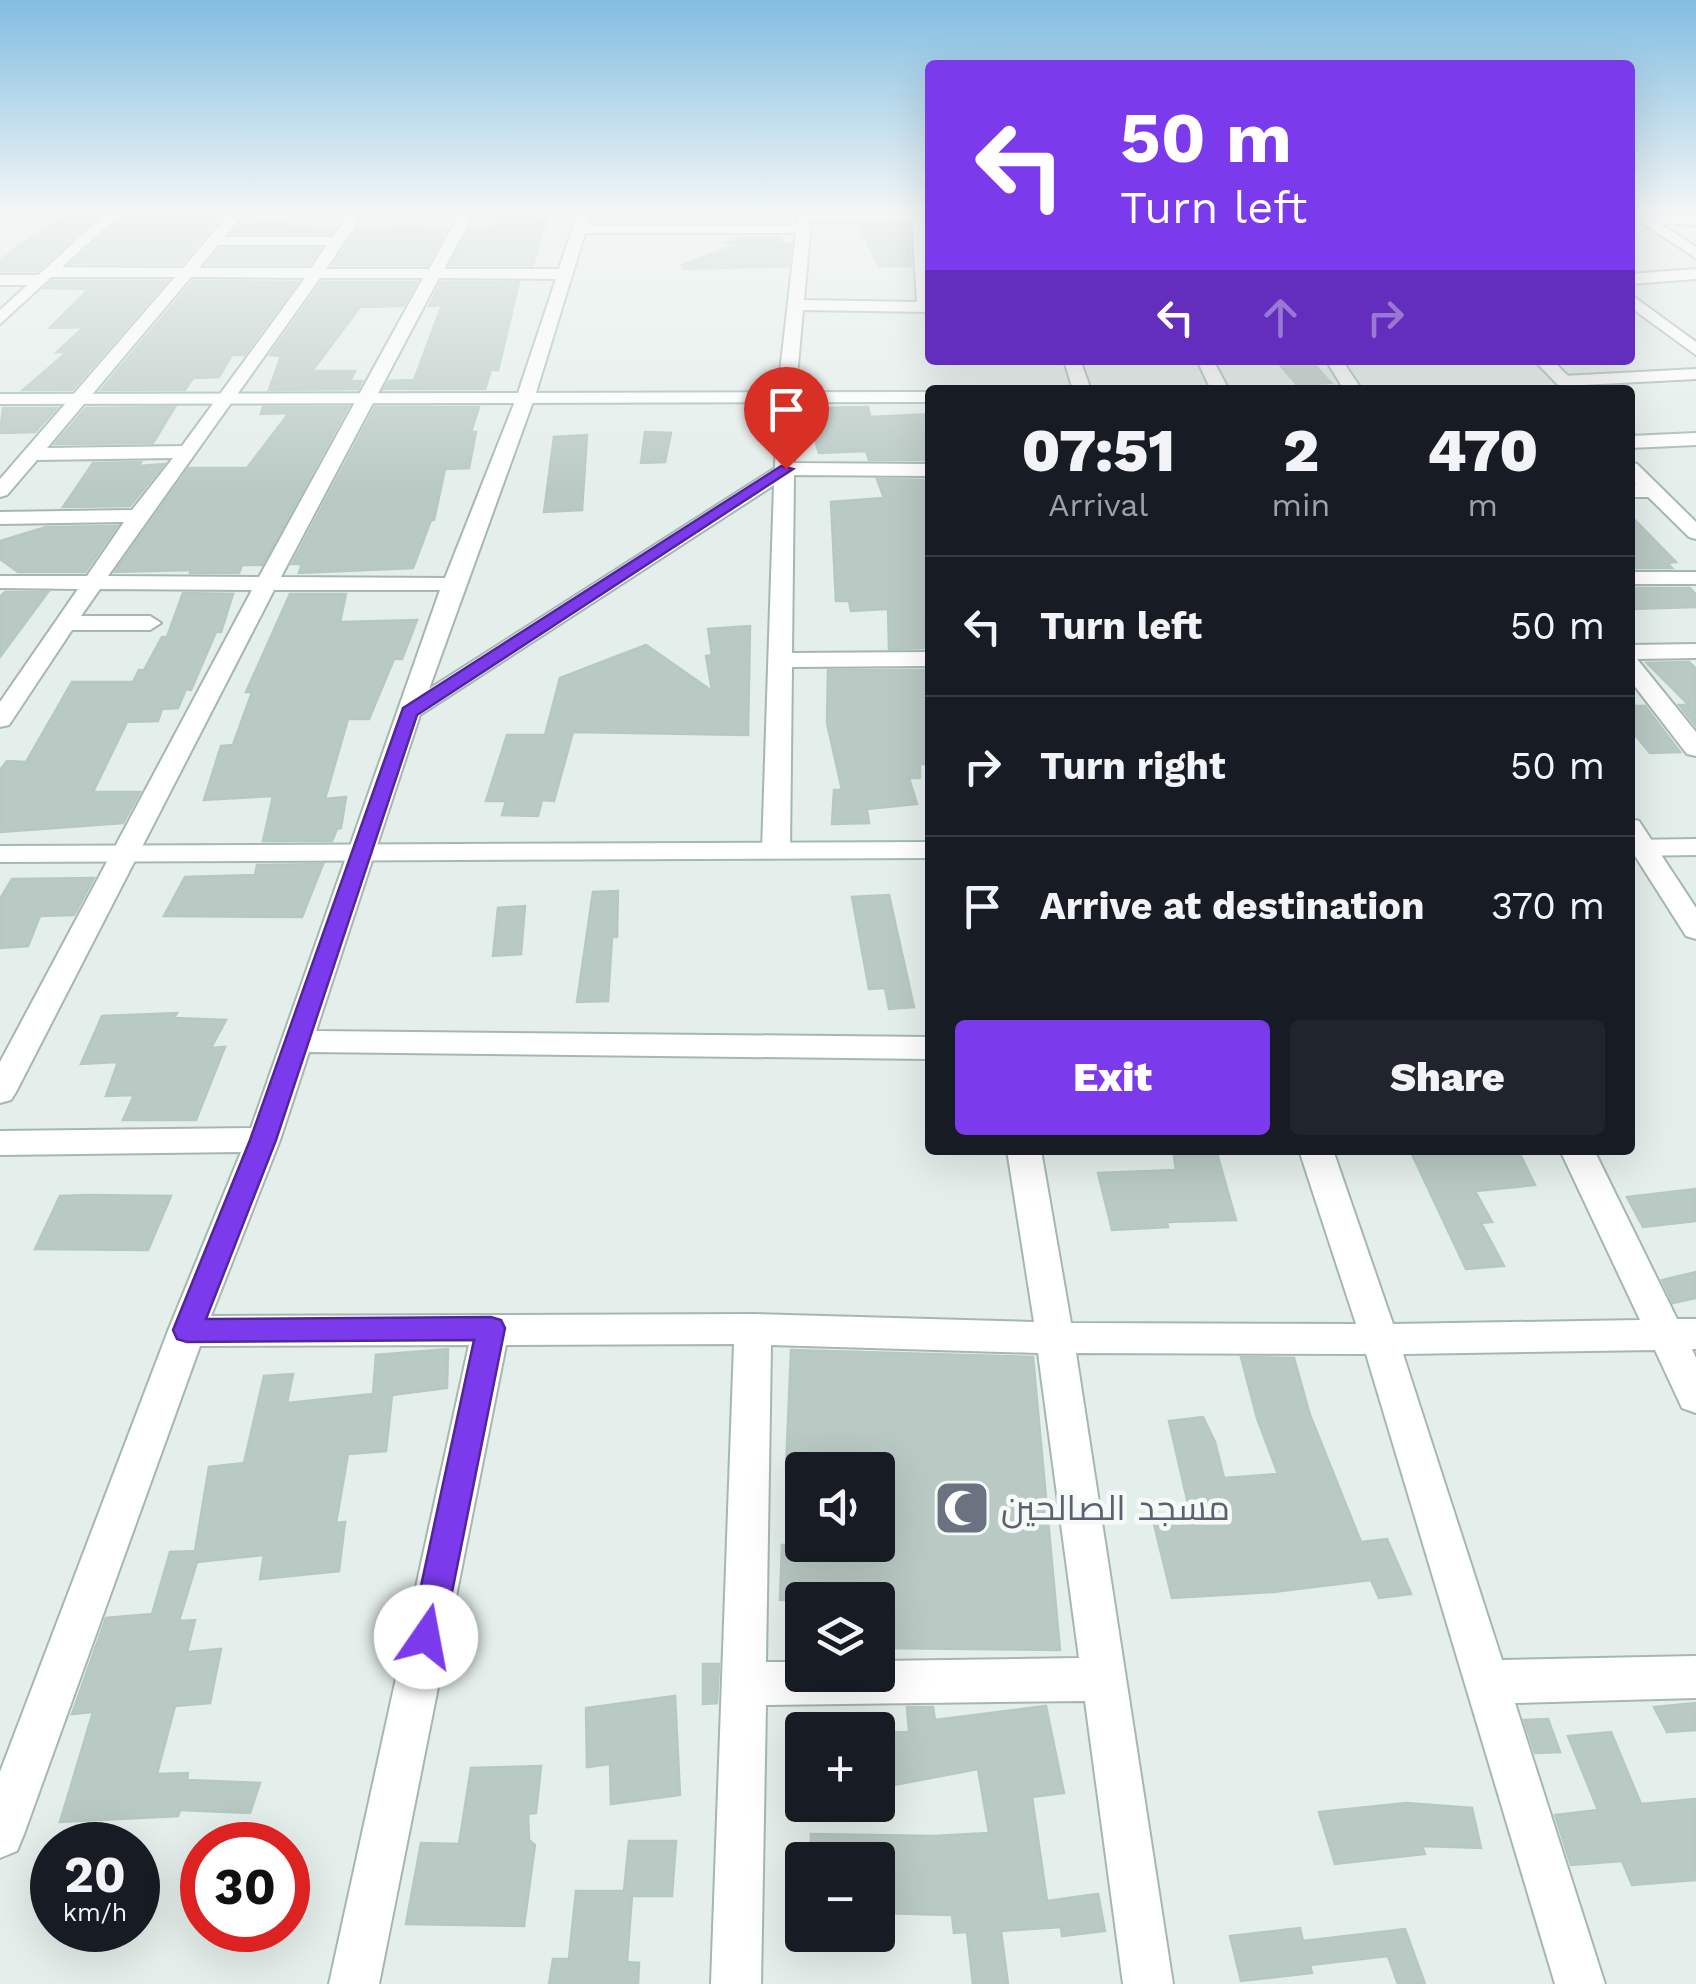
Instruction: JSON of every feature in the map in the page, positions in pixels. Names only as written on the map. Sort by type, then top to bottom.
[{"type":"street","points":[[0,491],[159,307]]},
{"type":"street","points":[[0,720],[138,516],[295,307]]},
{"type":"street","points":[[0,1092],[413,307]]},
{"type":"street","points":[[1,1828],[187,1330],[263,1140],[453,584],[526,396],[554,307]]},
{"type":"street","points":[[776,851],[786,398],[794,307]]},
{"type":"street","points":[[1640,307],[1696,350]]},
{"type":"street","points":[[1635,328],[1696,324]]},
{"type":"street","points":[[1529,365],[1559,385]]},
{"type":"street","points":[[1583,385],[1696,374]]},
{"type":"street","points":[[0,399],[925,398]]},
{"type":"street","points":[[1635,445],[1696,439]]},
{"type":"street","points":[[1635,450],[1696,511]]},
{"type":"street","points":[[32,454],[186,452]]},
{"type":"street","points":[[409,712],[786,469],[925,470]]},
{"type":"street","points":[[1635,473],[1696,533]]},
{"type":"street","points":[[1635,491],[1654,490]]},
{"type":"street","points":[[0,518],[138,516]]},
{"type":"street","points":[[1635,578],[1696,578]]},
{"type":"street","points":[[0,582],[453,584]]},
{"type":"street","points":[[69,623],[150,623]]},
{"type":"street","points":[[1635,652],[1696,651]]},
{"type":"street","points":[[779,660],[925,659]]},
{"type":"street","points":[[1635,670],[1696,749]]},
{"type":"street","points":[[1635,841],[1696,847]]},
{"type":"street","points":[[1635,842],[1696,930]]},
{"type":"street","points":[[0,854],[925,850]]},
{"type":"street","points":[[294,1041],[925,1048]]},
{"type":"street","points":[[0,1142],[263,1140]]},
{"type":"street","points":[[1025,1155],[1148,1984]]},
{"type":"street","points":[[1318,1155],[1489,1682],[1580,1984]]},
{"type":"street","points":[[1580,1155],[1680,1334],[1696,1397]]},
{"type":"street","points":[[354,1984],[491,1328]]},
{"type":"street","points":[[187,1330],[753,1329],[1055,1338],[1380,1340],[1680,1334]]},
{"type":"street","points":[[736,1984],[753,1329]]},
{"type":"street","points":[[1489,1682],[1696,1677]]},
{"type":"street","points":[[741,1684],[1101,1678]]},
{"type":"building","points":[[71,307],[145,307],[72,390],[23,390],[67,352],[57,352],[84,327],[50,328]]},
{"type":"building","points":[[171,307],[280,307],[244,355],[232,355],[219,377],[193,378],[185,390],[101,390]]},
{"type":"building","points":[[304,307],[378,307],[360,307],[312,371],[355,371],[350,381],[362,381],[358,389],[269,390],[281,356],[270,355]]},
{"type":"building","points":[[441,307],[513,307],[498,370],[491,370],[485,389],[384,389],[389,381],[414,380]]},
{"type":"building","points":[[1280,365],[1315,365],[1331,383],[1297,385]]},
{"type":"building","points":[[175,407],[153,443],[55,444],[86,408]]},
{"type":"building","points":[[263,407],[348,407],[262,565],[242,565],[239,573],[115,572],[189,468],[247,468],[289,413],[261,414]]},
{"type":"building","points":[[375,407],[479,407],[471,432],[476,432],[469,468],[445,469],[434,520],[413,568],[299,573],[302,564],[292,564]]},
{"type":"building","points":[[868,407],[870,417],[925,414],[925,460],[869,460],[866,451],[819,453],[809,419],[828,417],[823,408]]},
{"type":"building","points":[[3,408],[57,408],[35,432],[0,433]]},
{"type":"building","points":[[645,432],[671,433],[665,462],[641,463]]},
{"type":"building","points":[[587,435],[582,510],[544,512],[554,437]]},
{"type":"building","points":[[141,462],[139,466],[164,464],[130,506],[63,507],[93,463]]},
{"type":"building","points":[[877,479],[925,480],[925,648],[889,649],[888,609],[851,611],[849,601],[836,601],[831,502],[884,498]]},
{"type":"building","points":[[1635,520],[1676,562],[1667,563],[1672,568],[1635,568]]},
{"type":"building","points":[[117,526],[85,572],[18,572],[0,559],[0,541],[46,527]]},
{"type":"building","points":[[1635,588],[1690,588],[1696,595],[1696,607],[1635,609]]},
{"type":"building","points":[[5,592],[48,592],[0,657],[0,597]]},
{"type":"building","points":[[183,593],[233,594],[221,632],[216,632],[191,690],[186,689],[178,708],[162,709],[158,721],[127,722],[93,792],[140,792],[123,823],[0,832],[0,770],[7,761],[26,762],[72,682],[133,682],[162,637],[167,637]]},
{"type":"building","points":[[290,594],[346,594],[340,622],[417,620],[402,659],[394,659],[369,719],[348,719],[325,799],[346,797],[341,828],[332,841],[263,841],[273,796],[204,800],[221,746],[233,745],[252,692],[246,692]]},
{"type":"building","points":[[750,626],[748,735],[573,732],[554,801],[542,800],[538,816],[502,815],[506,801],[486,801],[507,735],[545,735],[560,678],[646,645],[712,691],[706,656],[712,655],[708,629]]},
{"type":"building","points":[[1689,662],[1696,669],[1696,726],[1679,705],[1689,705],[1647,663]]},
{"type":"building","points":[[828,670],[925,670],[925,764],[920,764],[920,778],[909,778],[917,804],[867,809],[869,823],[832,824],[834,790],[842,790],[827,723]]},
{"type":"building","points":[[1635,706],[1645,706],[1680,752],[1650,753],[1635,735]]},
{"type":"building","points":[[323,864],[302,917],[164,916],[185,877],[255,875],[257,865]]},
{"type":"building","points":[[94,878],[74,915],[40,916],[28,946],[0,948],[0,899],[12,879]]},
{"type":"building","points":[[618,891],[617,937],[612,937],[608,1001],[577,1002],[593,892]]},
{"type":"building","points":[[889,895],[914,1007],[889,1009],[885,988],[869,989],[852,897]]},
{"type":"building","points":[[525,906],[521,954],[493,956],[498,908]]},
{"type":"building","points":[[177,1013],[174,1018],[226,1020],[211,1048],[225,1047],[196,1120],[123,1120],[134,1095],[106,1096],[118,1062],[81,1064],[102,1016]]},
{"type":"building","points":[[1174,1155],[1217,1155],[1236,1220],[1167,1222],[1168,1227],[1112,1230],[1098,1173],[1176,1170]]},
{"type":"building","points":[[1412,1155],[1520,1155],[1535,1185],[1475,1191],[1492,1222],[1481,1223],[1504,1266],[1466,1269]]},
{"type":"building","points":[[1696,1189],[1696,1221],[1643,1227],[1627,1197]]},
{"type":"building","points":[[60,1196],[171,1196],[148,1250],[35,1249]]},
{"type":"building","points":[[1696,1272],[1696,1298],[1673,1303],[1662,1280]]},
{"type":"building","points":[[448,1349],[447,1388],[392,1395],[386,1451],[348,1454],[336,1523],[345,1522],[339,1571],[260,1579],[264,1555],[197,1562],[179,1621],[195,1620],[187,1652],[221,1649],[210,1703],[175,1706],[157,1774],[188,1773],[187,1780],[260,1783],[250,1813],[180,1810],[178,1816],[60,1822],[93,1712],[72,1714],[106,1618],[152,1614],[170,1552],[195,1551],[209,1467],[244,1463],[264,1376],[293,1374],[287,1403],[373,1394],[376,1355]]},
{"type":"building","name":"مسجد الصالحين","points":[[791,1350],[1033,1357],[1060,1650],[895,1648],[895,1582],[785,1582],[785,1600],[780,1600],[782,1545],[785,1562],[895,1562],[895,1452],[787,1452]]},
{"type":"building","points":[[1241,1357],[1294,1358],[1310,1415],[1361,1542],[1387,1539],[1411,1594],[1379,1598],[1371,1580],[1273,1592],[1172,1598],[1154,1524],[1192,1521],[1169,1421],[1203,1417],[1215,1442],[1224,1478],[1278,1474],[1257,1418]]},
{"type":"building","points":[[703,1664],[719,1664],[717,1703],[703,1704]]},
{"type":"building","points":[[675,1696],[680,1795],[611,1804],[610,1764],[587,1767],[586,1708]]},
{"type":"building","points":[[1696,1703],[1696,1730],[1667,1732],[1654,1707]]},
{"type":"building","points":[[1046,1706],[1064,1793],[1032,1797],[1047,1901],[1098,1894],[1105,1931],[1062,1936],[1061,1927],[1001,1931],[1008,1984],[973,1984],[967,1932],[954,1933],[952,1915],[895,1913],[895,1842],[811,1842],[811,1834],[989,1833],[978,1769],[895,1785],[895,1732],[909,1732],[907,1707],[933,1707],[935,1720]]},
{"type":"building","points":[[1548,1719],[1560,1752],[1535,1753],[1524,1720]]},
{"type":"building","points":[[1611,1732],[1641,1804],[1696,1799],[1696,1880],[1632,1885],[1622,1861],[1571,1865],[1555,1815],[1598,1810],[1568,1736]]},
{"type":"building","points":[[541,1766],[536,1813],[528,1814],[529,1840],[535,1845],[524,1926],[406,1924],[421,1843],[459,1844],[471,1768]]},
{"type":"building","points":[[1406,1803],[1472,1808],[1481,1848],[1422,1846],[1425,1854],[1335,1864],[1319,1812]]},
{"type":"building","points":[[629,1841],[676,1841],[672,1896],[632,1896],[627,1962],[639,1963],[638,1984],[549,1984],[553,1959],[569,1959],[576,1891],[624,1891]]},
{"type":"building","points":[[1300,1928],[1303,1941],[1405,1929],[1425,1984],[1398,1984],[1388,1956],[1310,1965],[1312,1973],[1241,1981],[1230,1936]]},
{"type":"place","name":"مسجد الصالحين","points":[[962,1508]]},
{"type":"route","points":[[426,1637],[491,1328],[187,1330],[263,1140],[409,712],[786,469]]}]
